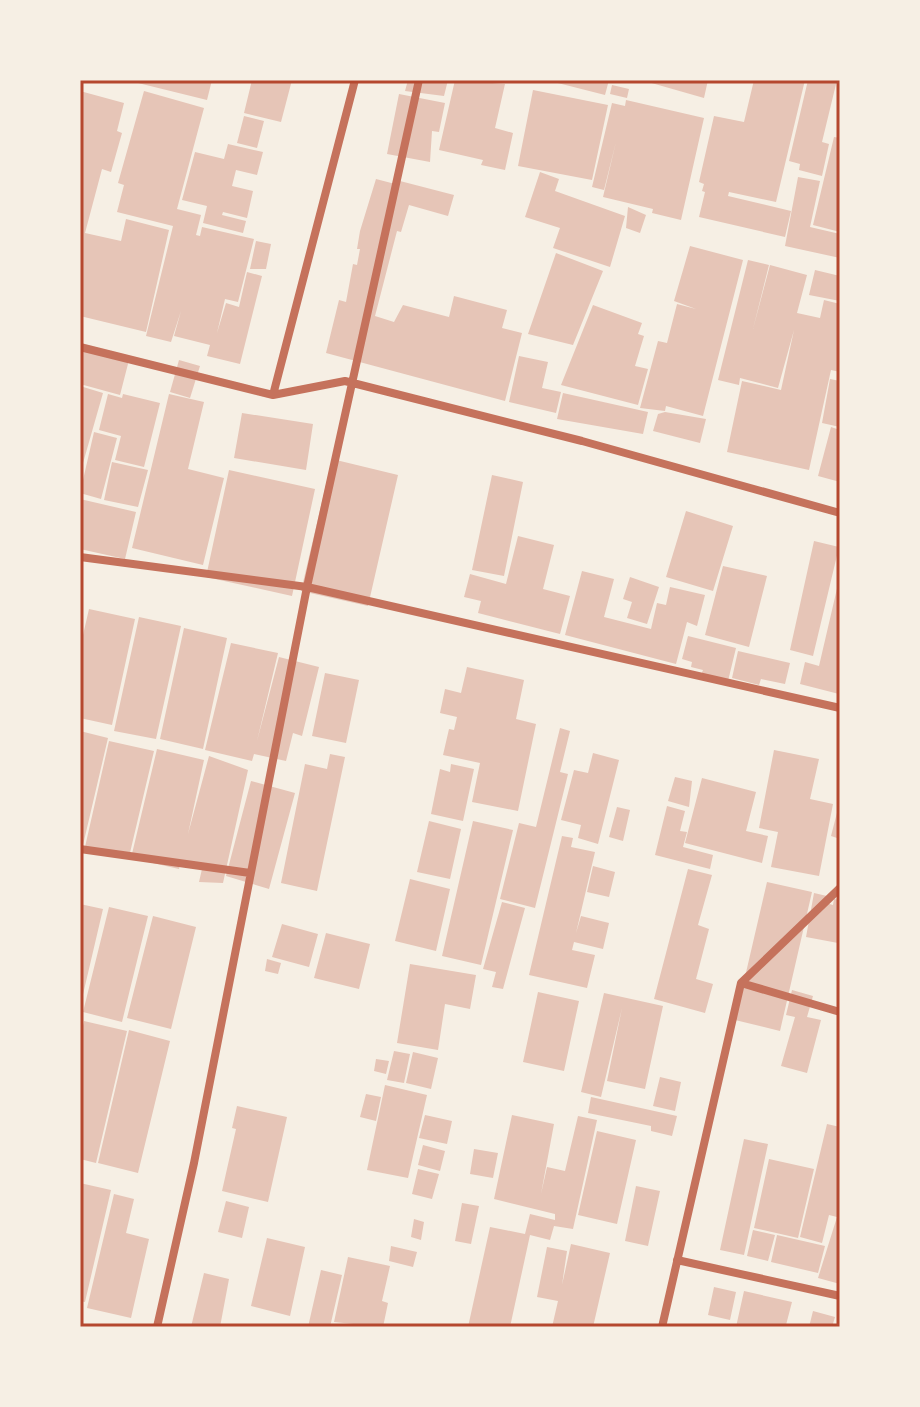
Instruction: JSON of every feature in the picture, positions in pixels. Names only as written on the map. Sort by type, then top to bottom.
[{"type":"street","points":[[273,395],[355,80]]},
{"type":"street","points":[[157,1327],[194,1163],[307,587],[419,80]]},
{"type":"street","points":[[80,347],[273,395],[345,381],[582,441],[840,513]]},
{"type":"street","points":[[80,557],[307,587],[840,708]]},
{"type":"street","points":[[80,849],[250,873]]},
{"type":"street","points":[[662,1327],[741,983],[840,888]]},
{"type":"street","points":[[741,983],[840,1012]]},
{"type":"street","points":[[677,1260],[840,1296]]},
{"type":"building","points":[[138,80],[212,80],[207,100],[138,83]]},
{"type":"building","points":[[252,80],[292,80],[281,122],[244,113]]},
{"type":"building","points":[[408,80],[448,80],[444,96],[405,91]]},
{"type":"building","points":[[455,80],[505,84],[495,128],[513,133],[505,170],[481,165],[483,160],[439,150]]},
{"type":"building","points":[[546,80],[609,80],[605,95]]},
{"type":"building","points":[[641,80],[708,80],[704,98]]},
{"type":"building","points":[[754,80],[805,80],[776,202],[729,192],[728,196],[791,211],[785,237],[699,217],[705,192],[702,191],[704,184],[699,182],[714,116],[744,122]]},
{"type":"building","points":[[808,80],[837,80],[822,142],[829,144],[822,176],[799,170],[800,164],[789,161]]},
{"type":"building","points":[[612,85],[629,89],[627,98],[610,94]]},
{"type":"building","points":[[533,90],[608,105],[592,180],[518,166]]},
{"type":"building","points":[[80,91],[124,103],[117,131],[122,133],[111,172],[102,169],[85,233],[121,241],[126,219],[169,230],[146,332],[80,316]]},
{"type":"building","points":[[144,91],[204,108],[177,209],[201,215],[196,235],[200,236],[202,227],[254,239],[238,302],[225,299],[217,333],[226,303],[239,307],[247,272],[262,276],[240,364],[207,356],[210,345],[174,336],[181,311],[171,342],[146,336],[173,226],[117,212],[124,185],[118,183]]},
{"type":"building","points":[[399,94],[445,103],[439,132],[432,131],[430,162],[387,154]]},
{"type":"building","points":[[626,100],[704,118],[681,220],[652,213],[653,209],[603,197],[616,142],[604,190],[592,187],[612,103],[625,106]]},
{"type":"building","points":[[244,116],[264,121],[257,148],[237,143]]},
{"type":"building","points":[[834,137],[840,138],[840,232],[813,225]]},
{"type":"building","points":[[228,144],[263,152],[257,175],[236,170],[232,186],[253,191],[247,218],[223,212],[222,215],[246,221],[243,233],[203,223],[207,206],[182,200],[195,152],[224,159]]},
{"type":"building","points":[[540,172],[559,179],[555,191],[625,216],[610,267],[553,248],[560,228],[525,217]]},
{"type":"building","points":[[798,177],[820,181],[810,227],[840,234],[840,258],[785,246]]},
{"type":"building","points":[[376,179],[399,185],[400,181],[454,195],[448,216],[409,205],[401,232],[397,231],[375,316],[394,322],[403,305],[449,317],[454,296],[507,310],[502,328],[522,333],[505,401],[326,353],[339,300],[346,302],[353,264],[357,265],[360,231]]},
{"type":"building","points":[[628,207],[646,215],[640,233],[626,228]]},
{"type":"building","points":[[256,241],[271,244],[266,269],[250,269]]},
{"type":"building","points":[[690,246],[743,260],[703,416],[666,406],[665,411],[640,408],[658,341],[667,343],[677,304],[696,309],[674,301]]},
{"type":"building","points":[[556,253],[603,271],[573,345],[528,334]]},
{"type":"building","points":[[748,260],[769,265],[753,329],[770,265],[807,275],[797,313],[820,318],[824,300],[840,304],[840,372],[831,370],[809,470],[727,452],[742,381],[781,390],[794,330],[778,388],[740,378],[739,385],[718,380]]},
{"type":"building","points":[[815,270],[840,276],[840,301],[809,295]]},
{"type":"building","points":[[593,305],[642,323],[638,334],[644,336],[635,366],[648,369],[638,405],[561,385]]},
{"type":"building","points":[[80,348],[129,360],[120,395],[80,384]]},
{"type":"building","points":[[519,356],[548,362],[542,388],[561,392],[556,413],[509,402]]},
{"type":"building","points":[[179,360],[200,366],[190,398],[170,392]]},
{"type":"building","points":[[830,379],[840,381],[840,427],[822,423]]},
{"type":"building","points":[[80,386],[103,393],[81,470],[80,469]]},
{"type":"building","points":[[563,393],[648,412],[643,434],[557,419]]},
{"type":"building","points":[[108,394],[122,398],[123,394],[160,403],[144,467],[115,460],[121,436],[99,430]]},
{"type":"building","points":[[169,394],[204,402],[188,469],[224,478],[203,565],[132,548]]},
{"type":"building","points":[[665,412],[706,419],[700,443],[653,431],[658,414]]},
{"type":"building","points":[[242,413],[313,424],[306,470],[234,458]]},
{"type":"building","points":[[831,427],[840,430],[840,482],[818,476]]},
{"type":"building","points":[[94,432],[117,438],[101,499],[80,493]]},
{"type":"building","points":[[332,459],[398,475],[368,606],[301,591]]},
{"type":"building","points":[[112,462],[148,470],[138,507],[104,500]]},
{"type":"building","points":[[229,470],[315,489],[292,596],[206,577]]},
{"type":"building","points":[[492,475],[523,482],[504,576],[472,570]]},
{"type":"building","points":[[80,499],[136,512],[125,559],[80,549]]},
{"type":"building","points":[[686,511],[733,526],[713,591],[666,577]]},
{"type":"building","points":[[518,536],[554,545],[543,589],[570,596],[560,634],[478,613],[481,601],[464,597],[470,574],[506,584]]},
{"type":"building","points":[[814,541],[839,547],[813,656],[790,650]]},
{"type":"building","points":[[723,566],[767,576],[749,647],[705,635]]},
{"type":"building","points":[[582,571],[614,579],[604,617],[651,629],[657,603],[666,605],[670,587],[705,595],[697,626],[687,622],[676,664],[565,635]]},
{"type":"building","points":[[630,577],[659,587],[647,624],[627,618],[632,602],[623,599]]},
{"type":"building","points":[[839,580],[839,694],[800,684],[805,662],[819,666]]},
{"type":"building","points":[[89,609],[135,619],[112,725],[80,718],[80,648]]},
{"type":"building","points":[[139,617],[181,626],[156,739],[114,731]]},
{"type":"building","points":[[184,628],[227,638],[203,749],[160,739]]},
{"type":"building","points":[[688,636],[736,648],[728,681],[701,675],[703,670],[691,667],[692,662],[682,659]]},
{"type":"building","points":[[231,643],[278,653],[257,741],[279,657],[319,667],[302,736],[293,733],[286,761],[254,754],[252,761],[205,750]]},
{"type":"building","points":[[738,651],[790,663],[785,684],[761,679],[759,685],[732,678]]},
{"type":"building","points":[[467,667],[524,680],[516,719],[536,724],[518,811],[472,802],[480,763],[443,755],[449,729],[454,730],[457,717],[440,713],[445,689],[461,693]]},
{"type":"building","points":[[325,673],[359,680],[346,743],[312,736]]},
{"type":"building","points":[[560,728],[570,731],[560,772],[568,774],[535,908],[500,899],[519,823],[536,827]]},
{"type":"building","points":[[80,731],[108,738],[83,845],[80,845]]},
{"type":"building","points":[[109,741],[154,751],[129,857],[85,847]]},
{"type":"building","points":[[157,749],[204,760],[188,834],[209,756],[248,770],[223,883],[199,882],[202,869],[180,864],[179,869],[131,858]]},
{"type":"building","points":[[774,750],[819,759],[810,799],[833,804],[819,876],[771,867],[778,832],[759,828]]},
{"type":"building","points":[[593,753],[619,760],[598,844],[578,838],[581,825],[561,820],[574,770],[588,773]]},
{"type":"building","points":[[330,754],[345,757],[317,891],[281,883],[305,764],[327,769]]},
{"type":"building","points":[[451,764],[474,769],[463,821],[431,814],[440,769],[450,772]]},
{"type":"building","points":[[675,777],[692,781],[689,807],[668,801]]},
{"type":"building","points":[[702,778],[756,792],[746,831],[768,836],[762,863],[685,843]]},
{"type":"building","points":[[251,781],[295,793],[269,889],[226,876]]},
{"type":"building","points":[[840,805],[840,839],[831,836]]},
{"type":"building","points":[[667,806],[685,811],[680,831],[687,832],[683,847],[713,855],[710,869],[655,855]]},
{"type":"building","points":[[617,807],[630,810],[623,841],[609,837]]},
{"type":"building","points":[[429,821],[461,829],[450,879],[417,872]]},
{"type":"building","points":[[473,821],[513,830],[481,965],[442,956]]},
{"type":"building","points":[[562,836],[573,838],[571,847],[595,852],[576,933],[581,916],[609,923],[603,949],[574,942],[572,950],[595,955],[587,988],[529,975]]},
{"type":"building","points":[[593,866],[615,872],[609,897],[587,892]]},
{"type":"building","points":[[688,869],[712,875],[698,925],[709,929],[696,979],[713,984],[705,1013],[654,999]]},
{"type":"building","points":[[410,879],[450,889],[436,951],[395,941]]},
{"type":"building","points":[[767,882],[812,892],[780,1031],[735,1020]]},
{"type":"building","points":[[814,893],[827,896],[826,903],[833,905],[834,899],[840,900],[838,943],[806,937]]},
{"type":"building","points":[[502,902],[525,908],[503,989],[492,987],[496,972],[483,969]]},
{"type":"building","points":[[80,904],[103,909],[81,1003],[80,1003]]},
{"type":"building","points":[[109,907],[148,916],[122,1022],[83,1012]]},
{"type":"building","points":[[153,916],[196,927],[171,1029],[127,1018]]},
{"type":"building","points":[[282,924],[318,934],[309,967],[272,957]]},
{"type":"building","points":[[326,933],[370,944],[359,989],[314,978]]},
{"type":"building","points":[[267,959],[281,963],[278,974],[265,971]]},
{"type":"building","points":[[410,964],[476,975],[470,1009],[445,1004],[438,1050],[397,1043]]},
{"type":"building","points":[[792,990],[813,996],[807,1017],[821,1020],[807,1073],[781,1066],[795,1017],[786,1015]]},
{"type":"building","points":[[538,992],[579,1001],[564,1071],[523,1062]]},
{"type":"building","points":[[604,993],[663,1006],[645,1089],[607,1081],[622,1008],[601,1097],[581,1092]]},
{"type":"building","points":[[84,1021],[127,1031],[96,1163],[80,1159],[80,1039]]},
{"type":"building","points":[[129,1030],[170,1041],[138,1173],[98,1163]]},
{"type":"building","points":[[394,1051],[410,1054],[404,1083],[387,1080]]},
{"type":"building","points":[[413,1052],[438,1058],[431,1089],[406,1083]]},
{"type":"building","points":[[376,1059],[389,1061],[386,1074],[374,1071]]},
{"type":"building","points":[[660,1077],[681,1082],[675,1111],[653,1106]]},
{"type":"building","points":[[385,1085],[427,1095],[408,1178],[367,1170]]},
{"type":"building","points":[[366,1094],[381,1097],[376,1121],[360,1117]]},
{"type":"building","points":[[591,1097],[677,1116],[672,1136],[651,1131],[651,1126],[588,1113]]},
{"type":"building","points":[[237,1106],[287,1117],[268,1202],[222,1191],[236,1129],[232,1128]]},
{"type":"building","points":[[425,1115],[452,1121],[447,1144],[419,1138]]},
{"type":"building","points":[[512,1115],[554,1124],[541,1194],[547,1167],[565,1171],[578,1116],[597,1120],[573,1229],[554,1226],[550,1240],[530,1235],[510,1327],[468,1327],[490,1227],[525,1234],[530,1214],[555,1220],[555,1214],[494,1199]]},
{"type":"building","points":[[827,1124],[840,1127],[840,1284],[818,1278],[837,1217],[829,1215],[822,1243],[800,1237]]},
{"type":"building","points":[[597,1131],[636,1140],[617,1224],[578,1215]]},
{"type":"building","points":[[744,1139],[768,1144],[744,1255],[720,1250]]},
{"type":"building","points":[[423,1145],[445,1151],[440,1171],[418,1165]]},
{"type":"building","points":[[474,1149],[498,1153],[493,1178],[470,1174]]},
{"type":"building","points":[[769,1159],[814,1169],[798,1238],[754,1228]]},
{"type":"building","points":[[418,1169],[439,1174],[432,1199],[412,1194]]},
{"type":"building","points":[[80,1183],[111,1190],[85,1302],[80,1301]]},
{"type":"building","points":[[636,1186],[660,1191],[648,1246],[625,1241]]},
{"type":"building","points":[[114,1194],[134,1199],[126,1233],[149,1239],[131,1318],[87,1308]]},
{"type":"building","points":[[226,1201],[249,1207],[242,1238],[218,1232]]},
{"type":"building","points":[[462,1203],[479,1206],[471,1244],[455,1241]]},
{"type":"building","points":[[414,1219],[424,1222],[421,1240],[411,1237]]},
{"type":"building","points":[[753,1230],[775,1235],[768,1261],[747,1256]]},
{"type":"building","points":[[777,1235],[825,1246],[818,1273],[771,1262]]},
{"type":"building","points":[[267,1238],[305,1247],[290,1316],[251,1306]]},
{"type":"building","points":[[571,1244],[610,1253],[593,1327],[552,1327],[558,1301],[537,1297],[547,1247],[567,1251],[562,1285]]},
{"type":"building","points":[[391,1246],[417,1252],[413,1267],[389,1261]]},
{"type":"building","points":[[348,1257],[390,1266],[382,1301],[388,1303],[383,1327],[334,1322]]},
{"type":"building","points":[[321,1270],[342,1275],[330,1327],[308,1327]]},
{"type":"building","points":[[204,1273],[229,1279],[220,1327],[191,1327]]},
{"type":"building","points":[[714,1287],[736,1292],[730,1320],[708,1315]]},
{"type":"building","points":[[744,1291],[792,1302],[786,1325],[736,1327]]},
{"type":"building","points":[[813,1311],[835,1317],[832,1327],[809,1327]]}]
